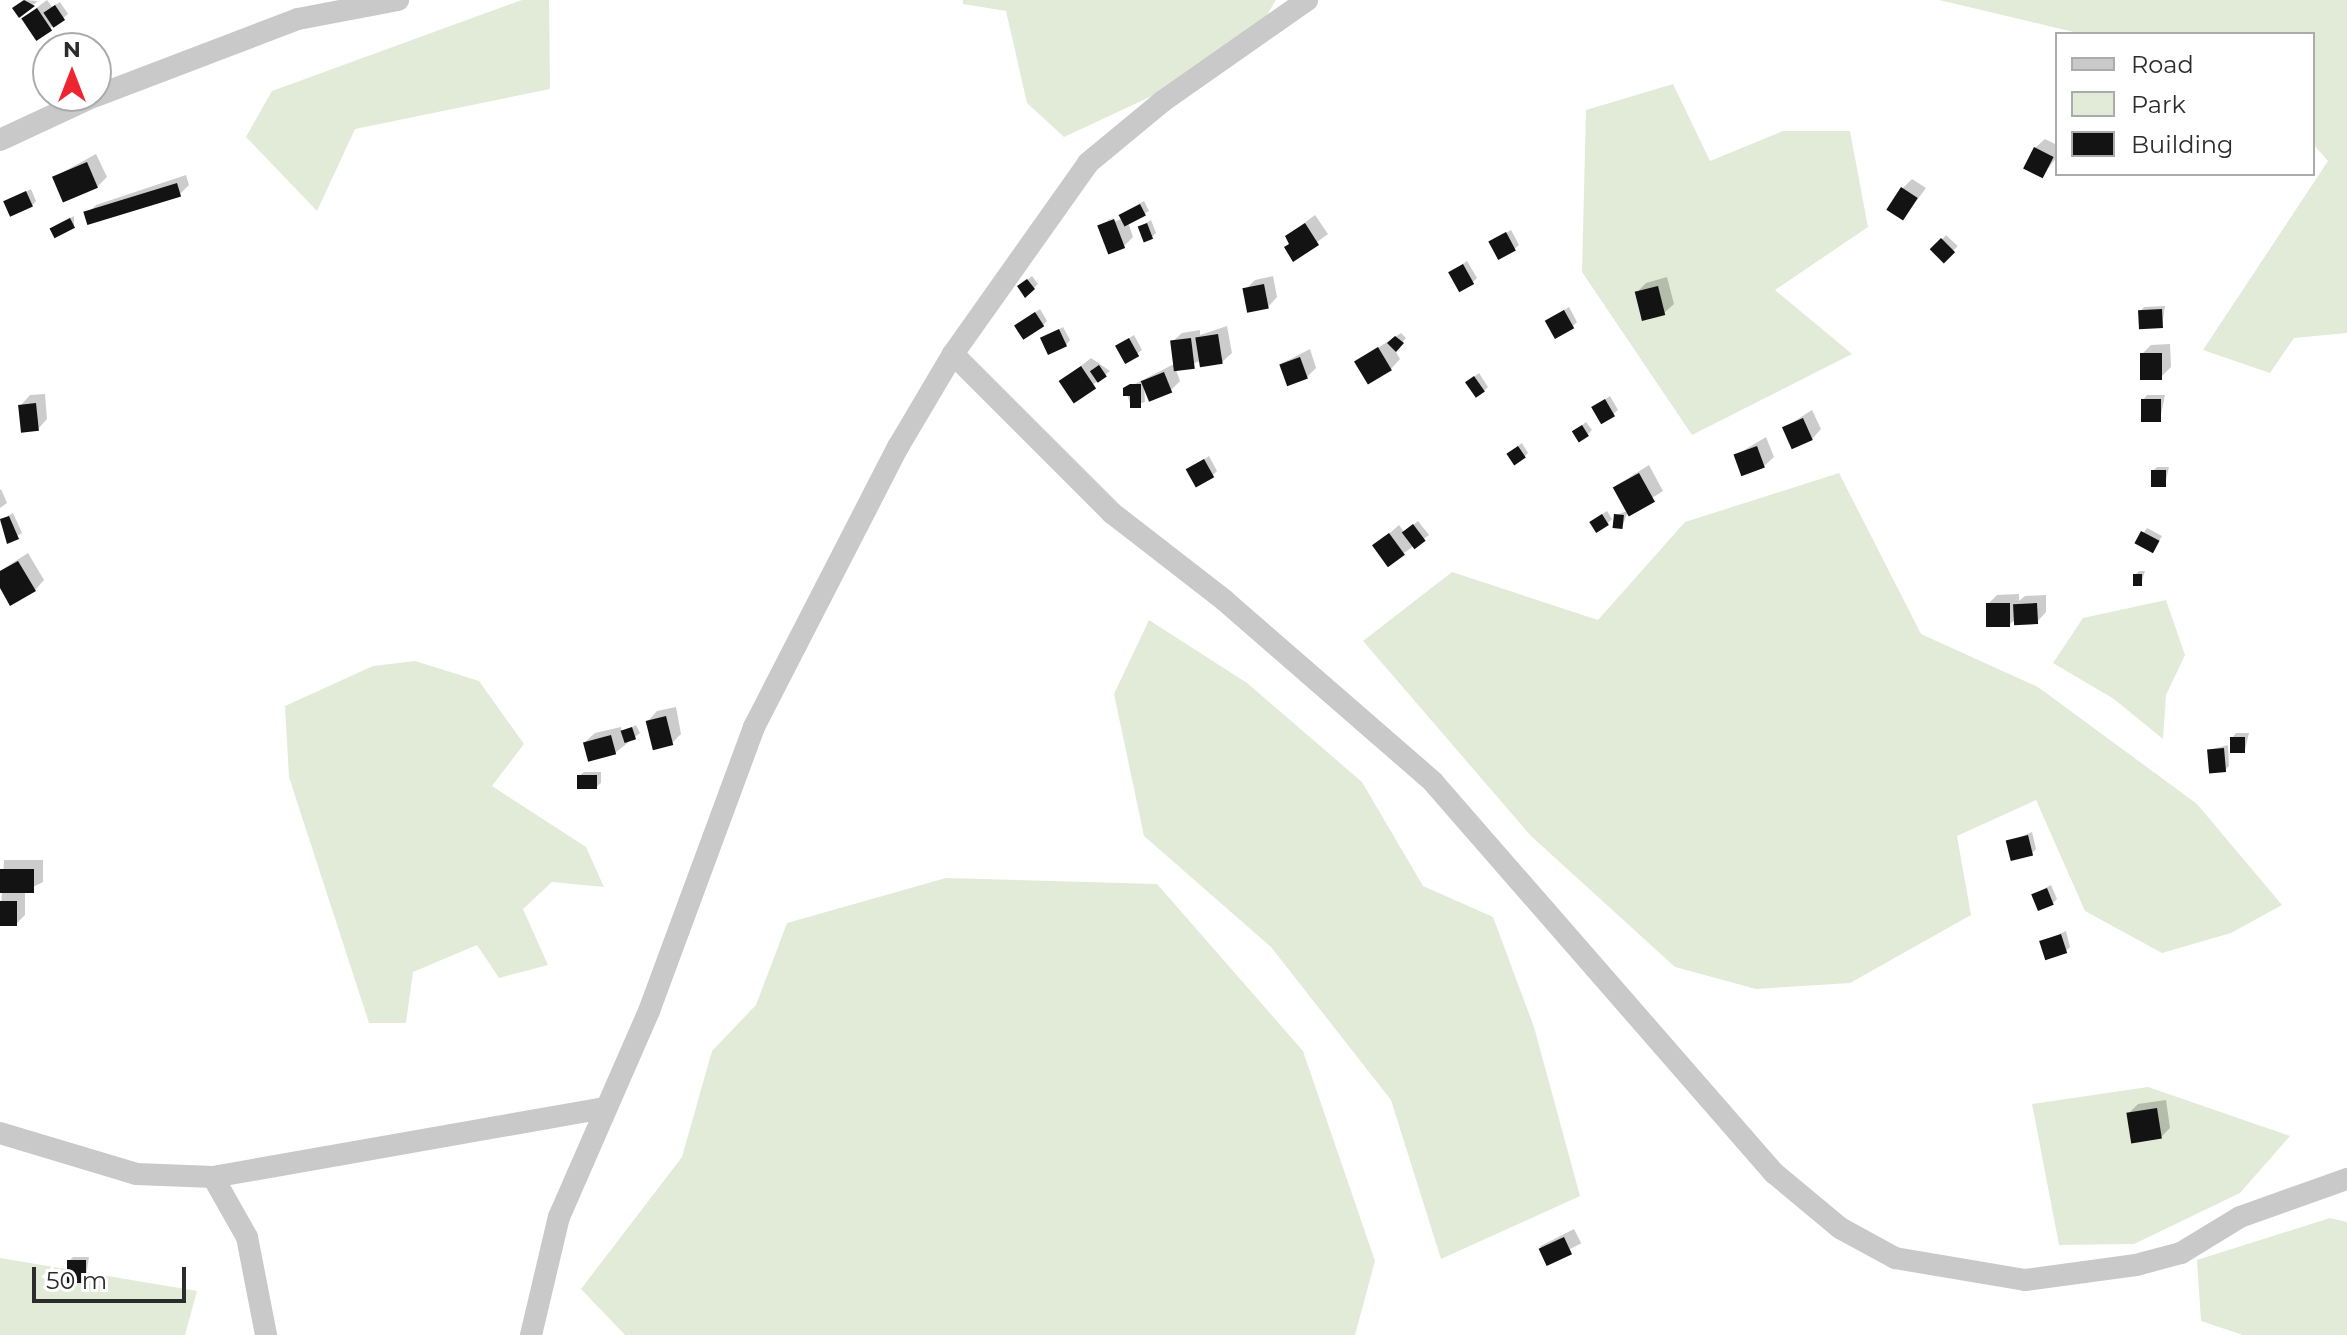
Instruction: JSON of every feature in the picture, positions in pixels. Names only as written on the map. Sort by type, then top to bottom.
[{"type":"street","points":[[298,19],[310,0]]},
{"type":"street","points":[[112,90],[298,19],[398,0]]},
{"type":"street","points":[[531,1335],[559,1217],[649,1011],[754,727],[898,447],[953,354],[1088,163],[1163,101],[1287,19],[1307,0]]},
{"type":"street","points":[[0,140],[60,112]]},
{"type":"street","points":[[953,354],[1112,513],[1224,600],[1433,782],[1774,1173],[1840,1228],[1895,1258],[1961,1272],[2038,1279],[2181,1253],[2240,1217],[2347,1179]]},
{"type":"street","points":[[0,1133],[137,1174],[213,1177],[606,1108]]},
{"type":"street","points":[[213,1177],[247,1237],[266,1335]]},
{"type":"green space","points":[[522,0],[549,0],[550,89],[355,129],[317,211],[246,137],[272,91]]},
{"type":"green space","points":[[963,0],[1276,0],[1261,25],[1169,88],[1064,137],[1027,103],[1006,11],[963,4]]},
{"type":"green space","points":[[1939,0],[2347,0],[2347,333],[2294,338],[2270,373],[2203,350],[2328,161],[2315,146],[2315,32],[2074,32]]},
{"type":"green space","points":[[1673,84],[1710,161],[1783,131],[1850,131],[1868,227],[1775,290],[1852,354],[1692,435],[1582,272],[1586,110]]},
{"type":"green space","points":[[1839,473],[1921,634],[2038,687],[2197,804],[2282,905],[2231,933],[2162,953],[2085,911],[2036,800],[1957,836],[1971,915],[1850,983],[1756,989],[1675,967],[1531,836],[1363,641],[1452,572],[1598,620],[1685,522]]},
{"type":"green space","points":[[2166,600],[2185,655],[2166,695],[2163,739],[2114,699],[2053,663],[2083,618]]},
{"type":"green space","points":[[1149,620],[1247,683],[1362,782],[1423,886],[1493,917],[1534,1027],[1580,1196],[1441,1259],[1391,1100],[1271,947],[1144,836],[1114,694]]},
{"type":"green space","points":[[415,661],[479,681],[524,744],[492,786],[586,847],[604,887],[552,882],[523,909],[548,965],[499,978],[477,945],[413,972],[406,1023],[369,1023],[289,777],[285,706],[373,666]]},
{"type":"green space","points":[[946,878],[1157,884],[1303,1051],[1375,1261],[1355,1335],[625,1335],[581,1289],[682,1157],[712,1051],[756,1005],[787,923]]},
{"type":"green space","points":[[2148,1087],[2290,1136],[2240,1193],[2134,1244],[2059,1245],[2032,1104]]},
{"type":"green space","points":[[2330,1218],[2347,1222],[2347,1335],[2243,1335],[2201,1321],[2197,1260]]},
{"type":"green space","points":[[0,1258],[197,1291],[185,1335],[0,1335]]},
{"type":"building","points":[[24,0],[35,6],[19,18],[12,8]]},
{"type":"building","points":[[55,5],[65,20],[53,28],[43,13]]},
{"type":"building","points":[[37,8],[52,30],[32,32],[32,35],[21,19]]},
{"type":"building","points":[[2034,147],[2054,157],[2043,178],[2023,168]]},
{"type":"building","points":[[87,162],[98,188],[63,203],[52,177]]},
{"type":"building","points":[[177,183],[181,196],[87,225],[83,212]]},
{"type":"building","points":[[1901,187],[1918,198],[1903,221],[1886,210]]},
{"type":"building","points":[[26,191],[33,207],[10,217],[3,201]]},
{"type":"building","points":[[1140,204],[1146,216],[1125,226],[1119,215]]},
{"type":"building","points":[[70,218],[75,228],[55,238],[50,228]]},
{"type":"building","points":[[1114,219],[1125,248],[1108,254],[1097,225]]},
{"type":"building","points":[[1147,223],[1153,239],[1144,242],[1138,227]]},
{"type":"building","points":[[1305,223],[1319,245],[1293,262],[1284,247],[1289,244],[1285,236]]},
{"type":"building","points":[[1506,232],[1516,251],[1498,260],[1488,241]]},
{"type":"building","points":[[1941,238],[1955,252],[1944,263],[1930,249]]},
{"type":"building","points":[[1463,264],[1474,284],[1459,292],[1448,272]]},
{"type":"building","points":[[1027,279],[1035,289],[1025,298],[1017,286]]},
{"type":"building","points":[[1264,284],[1269,309],[1247,313],[1242,288]]},
{"type":"building","points":[[1658,286],[1665,315],[1642,321],[1635,292]]},
{"type":"building","points":[[2162,309],[2163,328],[2139,329],[2138,310]]},
{"type":"building","points":[[1564,310],[1574,328],[1555,339],[1545,321]]},
{"type":"building","points":[[1035,312],[1044,326],[1023,340],[1014,326]]},
{"type":"building","points":[[1059,329],[1067,346],[1048,355],[1040,338]]},
{"type":"building","points":[[1218,334],[1223,364],[1200,367],[1195,338]]},
{"type":"building","points":[[1395,336],[1404,343],[1396,352],[1387,343]]},
{"type":"building","points":[[1129,338],[1139,356],[1125,364],[1115,346]]},
{"type":"building","points":[[1191,338],[1195,369],[1174,371],[1170,341]]},
{"type":"building","points":[[1378,347],[1392,370],[1368,385],[1354,361]]},
{"type":"building","points":[[2140,353],[2162,353],[2162,380],[2140,380]]},
{"type":"building","points":[[1300,357],[1308,379],[1287,386],[1279,365]]},
{"type":"building","points":[[1099,365],[1107,377],[1098,383],[1090,371]]},
{"type":"building","points":[[1081,366],[1096,388],[1074,403],[1059,381]]},
{"type":"building","points":[[1164,372],[1172,392],[1149,402],[1141,381]]},
{"type":"building","points":[[1474,376],[1485,392],[1476,398],[1465,382]]},
{"type":"building","points":[[1141,384],[1141,408],[1130,408],[1130,396],[1123,396],[1123,388]]},
{"type":"building","points":[[1605,399],[1615,416],[1601,424],[1591,407]]},
{"type":"building","points":[[2141,399],[2161,399],[2161,422],[2141,422]]},
{"type":"building","points":[[36,403],[39,431],[21,433],[18,405]]},
{"type":"building","points":[[1803,418],[1813,440],[1792,449],[1782,427]]},
{"type":"building","points":[[1582,425],[1589,436],[1579,442],[1572,431]]},
{"type":"building","points":[[1518,446],[1526,458],[1514,465],[1506,454]]},
{"type":"building","points":[[1757,446],[1765,468],[1741,476],[1734,455]]},
{"type":"building","points":[[1204,459],[1214,477],[1196,488],[1186,469]]},
{"type":"building","points":[[2151,470],[2166,470],[2166,487],[2151,487]]},
{"type":"building","points":[[1639,473],[1655,502],[1629,516],[1613,488]]},
{"type":"building","points":[[1602,514],[1609,525],[1596,533],[1589,522]]},
{"type":"building","points":[[1614,514],[1624,515],[1622,529],[1613,528]]},
{"type":"building","points":[[9,516],[19,539],[7,544],[0,519]]},
{"type":"building","points":[[1413,524],[1426,541],[1414,549],[1402,532]]},
{"type":"building","points":[[2141,531],[2160,541],[2153,553],[2134,543]]},
{"type":"building","points":[[1389,533],[1405,555],[1388,567],[1372,545]]},
{"type":"building","points":[[18,561],[36,591],[10,606],[0,588],[0,571]]},
{"type":"building","points":[[2133,574],[2142,574],[2142,586],[2133,586]]},
{"type":"building","points":[[1986,603],[2010,603],[2010,627],[1986,627]]},
{"type":"building","points":[[2037,603],[2038,624],[2014,625],[2013,604]]},
{"type":"building","points":[[666,716],[673,745],[653,750],[646,721]]},
{"type":"building","points":[[632,727],[636,739],[625,743],[621,731]]},
{"type":"building","points":[[611,735],[616,754],[588,762],[583,743]]},
{"type":"building","points":[[2230,737],[2245,737],[2245,753],[2230,753]]},
{"type":"building","points":[[2224,748],[2226,772],[2209,773],[2207,749]]},
{"type":"building","points":[[577,775],[597,775],[597,789],[577,789]]},
{"type":"building","points":[[2028,835],[2033,855],[2011,861],[2006,841]]},
{"type":"building","points":[[0,869],[34,869],[34,893],[0,893]]},
{"type":"building","points":[[2047,888],[2054,905],[2038,911],[2031,894]]},
{"type":"building","points":[[0,901],[17,901],[17,926],[0,926]]},
{"type":"building","points":[[2061,934],[2067,953],[2045,960],[2039,941]]},
{"type":"building","points":[[2157,1108],[2162,1139],[2131,1143],[2126,1113]]},
{"type":"building","points":[[1564,1237],[1572,1254],[1547,1266],[1539,1249]]},
{"type":"building","points":[[67,1260],[86,1260],[86,1283],[67,1283]]}]
